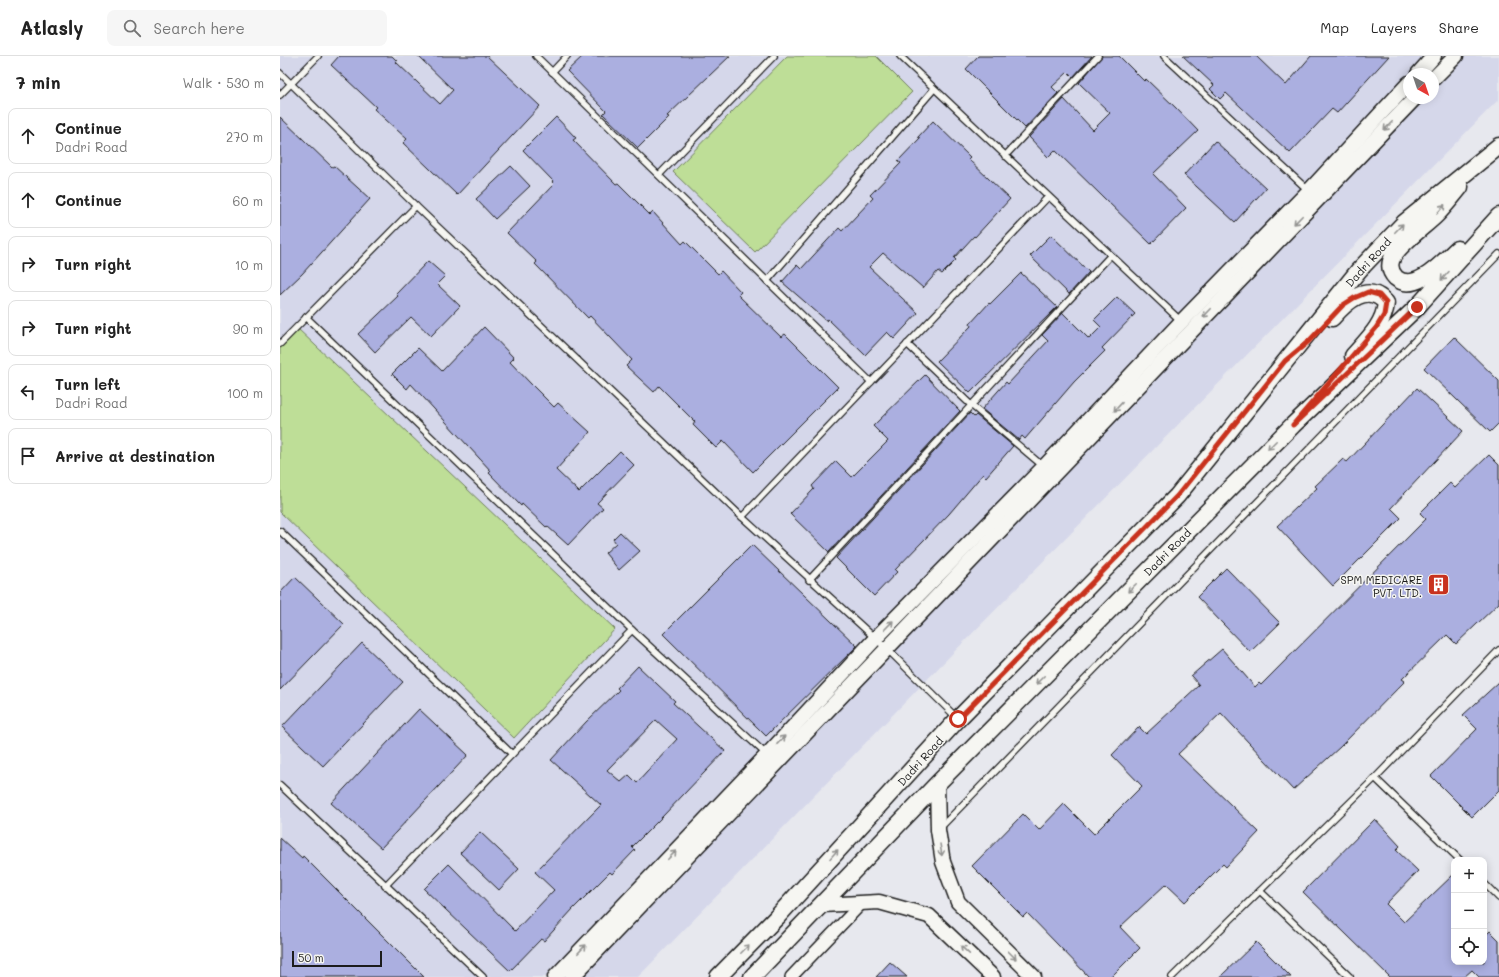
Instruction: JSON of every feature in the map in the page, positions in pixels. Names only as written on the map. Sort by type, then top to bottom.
[{"type":"main road","points":[[1494,151],[1436,214],[1402,245],[1391,261],[1391,271],[1396,278],[1405,284],[1414,283],[1428,274],[1499,212]]},
{"type":"main road","name":"Dadri Road","points":[[718,977],[777,917],[958,719],[1177,496],[1359,270],[1404,223],[1494,151]]},
{"type":"main road","name":"Dadri Road","points":[[752,977],[937,784],[1293,425],[1417,307],[1499,216]]},
{"type":"main road","points":[[1285,361],[1309,341],[1343,305],[1354,298],[1368,292],[1379,295],[1386,303],[1384,315],[1376,328],[1293,425]]},
{"type":"street","points":[[1423,68],[1434,56]]},
{"type":"street","points":[[1439,73],[1456,56]]},
{"type":"street","points":[[1314,195],[1403,90]]},
{"type":"street","points":[[555,977],[772,760],[887,649],[1048,471],[1186,326],[1314,195],[1409,104]]},
{"type":"street","points":[[572,977],[772,760],[875,639],[1048,471]]},
{"type":"street","points":[[937,784],[938,830],[943,862],[958,902],[1034,977]]},
{"type":"street","points":[[822,905],[879,902],[929,916],[993,977]]},
{"type":"street","points":[[791,977],[862,904]]},
{"type":"lane","points":[[280,95],[318,56]]},
{"type":"lane","points":[[536,56],[871,382]]},
{"type":"lane","points":[[552,72],[567,56]]},
{"type":"lane","points":[[659,175],[774,56]]},
{"type":"lane","points":[[900,56],[1110,256],[1186,326]]},
{"type":"lane","points":[[1005,156],[1098,56]]},
{"type":"lane","points":[[1164,56],[1314,195]]},
{"type":"lane","points":[[280,73],[416,206],[742,517],[887,649],[958,719]]},
{"type":"lane","points":[[767,281],[934,89]]},
{"type":"lane","points":[[742,517],[1048,197]]},
{"type":"lane","points":[[280,344],[416,206]]},
{"type":"lane","points":[[938,830],[1499,254]]},
{"type":"lane","points":[[810,580],[1110,256]]},
{"type":"lane","points":[[306,317],[468,470],[632,630],[772,760]]},
{"type":"lane","points":[[907,344],[971,405],[1048,471]]},
{"type":"lane","points":[[280,531],[512,754]]},
{"type":"lane","points":[[385,886],[632,630]]},
{"type":"lane","points":[[1172,977],[1376,778],[1499,650]]},
{"type":"lane","points":[[1376,778],[1457,857]]},
{"type":"lane","points":[[280,785],[482,977]]},
{"type":"lane","points":[[1487,886],[1499,898]]},
{"type":"lane","points":[[1260,891],[1350,977]]},
{"type":"shaded area","points":[[280,56],[1499,56],[1499,99],[949,657],[638,977],[280,977]]},
{"type":"green space","points":[[787,56],[876,56],[912,92],[755,252],[673,172]]},
{"type":"green space","points":[[297,328],[615,629],[514,738],[280,512],[280,347]]},
{"type":"building","points":[[339,56],[392,56],[397,61],[396,62],[440,104],[453,90],[418,56],[487,56],[540,106],[457,195],[403,143],[407,139],[374,109],[376,107],[331,65]]},
{"type":"building","points":[[583,56],[730,56],[667,116],[669,117],[638,148],[603,114],[606,111],[567,71]]},
{"type":"building","points":[[978,56],[1092,56],[1073,77],[1068,72],[1052,87],[1058,93],[1025,128],[966,69]]},
{"type":"building","points":[[1102,56],[1119,56],[1144,81],[1146,79],[1198,131],[1153,174],[1186,208],[1151,244],[1055,150],[1048,157],[1029,137],[1064,99],[1093,130],[1110,113],[1079,83]]},
{"type":"building","points":[[1183,56],[1256,56],[1286,85],[1311,56],[1389,56],[1337,113],[1332,109],[1290,153],[1226,93],[1220,99],[1210,89],[1214,85]]},
{"type":"building","points":[[280,117],[332,167],[334,166],[370,199],[302,274],[280,295]]},
{"type":"building","points":[[556,117],[576,138],[573,140],[616,184],[618,183],[650,215],[653,212],[682,244],[685,241],[718,274],[721,271],[741,292],[738,295],[781,337],[785,334],[838,387],[753,472],[723,441],[716,448],[693,425],[695,422],[659,386],[654,392],[626,366],[632,360],[590,316],[588,318],[535,264],[537,262],[507,233],[554,184],[552,182],[553,181],[523,150]]},
{"type":"building","points":[[933,121],[970,157],[968,159],[1010,199],[954,258],[956,260],[942,274],[938,271],[923,288],[883,253],[869,267],[918,313],[894,339],[887,332],[865,355],[828,319],[827,321],[782,282],[797,265],[801,269],[839,228],[842,231],[873,198],[870,195],[901,163],[898,161],[920,138],[918,137]]},
{"type":"building","points":[[1215,141],[1266,188],[1235,222],[1184,175]]},
{"type":"building","points":[[511,166],[530,186],[495,219],[476,199]]},
{"type":"building","points":[[1051,235],[1089,272],[1069,294],[1030,256]]},
{"type":"building","points":[[428,261],[445,276],[437,284],[460,306],[431,336],[411,317],[375,352],[358,334],[398,296],[396,294]]},
{"type":"building","points":[[1021,273],[1057,307],[970,393],[937,361],[971,326],[970,324],[989,303],[990,304]]},
{"type":"building","points":[[1117,297],[1135,314],[1102,348],[1105,351],[1074,382],[1025,439],[1022,436],[1019,440],[982,409],[1006,382],[1008,384],[1048,341],[1042,335],[1063,313],[1089,339],[1101,327],[1094,320]]},
{"type":"building","points":[[484,327],[514,358],[510,362],[554,407],[558,403],[590,432],[556,470],[579,492],[620,451],[634,465],[597,503],[603,508],[568,545],[547,526],[546,527],[522,504],[521,506],[489,473],[491,471],[411,384],[407,389],[392,374],[418,348],[442,371]]},
{"type":"building","points":[[1454,337],[1499,381],[1499,423],[1490,432],[1424,368]]},
{"type":"building","points":[[925,375],[960,411],[829,552],[790,514],[814,489],[812,486],[836,461],[852,477],[888,441],[873,426]]},
{"type":"building","points":[[1417,388],[1463,431],[1391,508],[1401,518],[1333,586],[1277,526],[1317,488],[1315,486],[1343,459],[1347,462]]},
{"type":"building","points":[[970,413],[974,417],[976,415],[1013,446],[986,477],[983,474],[949,514],[895,570],[897,572],[874,596],[836,558]]},
{"type":"building","points":[[1489,455],[1499,465],[1499,603],[1456,644],[1447,635],[1402,679],[1405,681],[1340,747],[1293,790],[1221,713],[1178,754],[1259,832],[1226,867],[1223,864],[1185,902],[1166,884],[1120,927],[1140,948],[1111,977],[1089,977],[1027,913],[1023,917],[972,866],[1023,814],[1039,830],[1064,804],[1094,834],[1142,786],[1112,755],[1139,727],[1146,734],[1199,685],[1191,676],[1222,649],[1255,687],[1259,683],[1261,685],[1426,519],[1420,513],[1450,483],[1455,488]]},
{"type":"building","points":[[620,532],[640,551],[619,570],[605,553],[616,543],[613,539]]},
{"type":"building","points":[[752,545],[857,646],[766,736],[663,634]]},
{"type":"building","points":[[1226,568],[1280,623],[1250,652],[1197,597]]},
{"type":"building","points":[[295,577],[344,624],[280,690],[280,593]]},
{"type":"building","points":[[362,643],[403,682],[323,766],[282,727]]},
{"type":"building","points":[[638,666],[675,701],[673,703],[725,751],[632,847],[635,850],[612,874],[610,872],[544,941],[541,939],[510,971],[424,889],[449,864],[515,931],[554,890],[535,872],[601,805],[551,760],[586,722],[619,690],[617,688]],"holes":[[[656,720],[677,739],[637,783],[629,775],[621,782],[607,770]]]},
{"type":"building","points":[[1499,682],[1499,790],[1472,817],[1431,776],[1477,729],[1463,715]]},
{"type":"building","points":[[419,709],[468,755],[381,848],[331,803]]},
{"type":"building","points":[[1375,819],[1400,846],[1396,850],[1418,871],[1386,904],[1404,922],[1451,877],[1451,965],[1487,965],[1487,934],[1490,931],[1499,940],[1499,977],[1479,977],[1472,970],[1464,977],[1390,977],[1303,892]]},
{"type":"building","points":[[480,832],[519,869],[499,890],[460,853]]},
{"type":"building","points":[[280,838],[302,858],[303,856],[424,977],[280,977]]},
{"type":"building","points":[[1256,942],[1291,977],[1220,977]]},
{"type":"building","points":[[890,962],[907,977],[876,977]]},
{"type":"place","name":"SPM MEDICARE PVT. LTD.","points":[[1438,585]]},
{"type":"route","points":[[958,719],[1177,496],[1285,361],[1309,341],[1343,305],[1368,292],[1379,295],[1386,303],[1384,315],[1376,328],[1293,425],[1417,307]]}]
